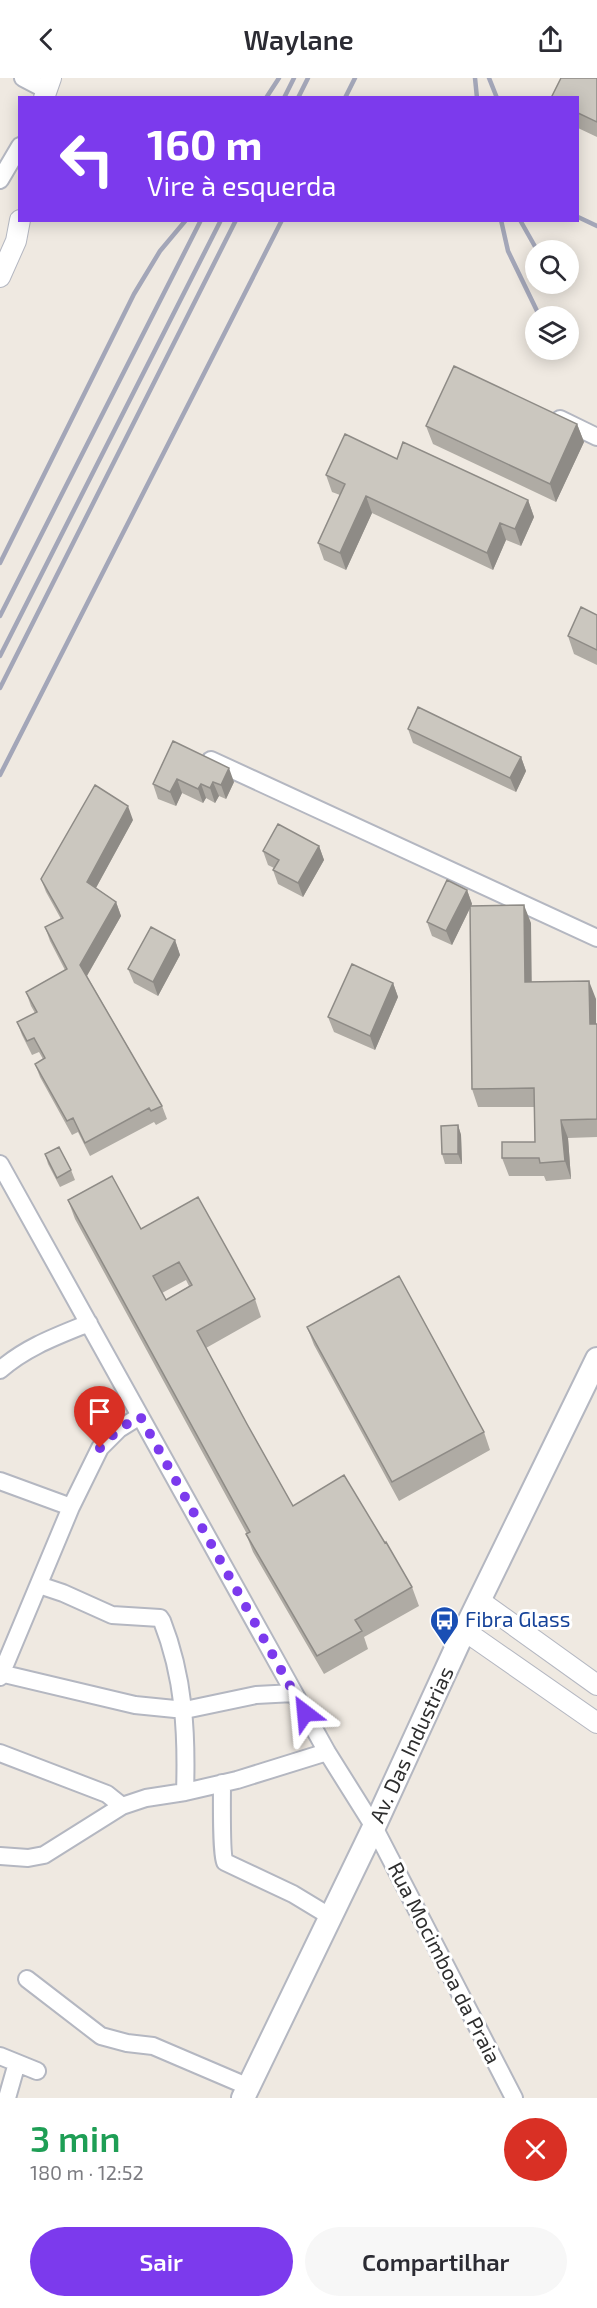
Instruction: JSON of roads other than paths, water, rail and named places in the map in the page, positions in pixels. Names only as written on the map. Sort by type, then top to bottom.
[{"type":"main road","name":"Av. Das Industrias","points":[[246,2092],[597,1359]]},
{"type":"street","points":[[23,78],[47,88]]},
{"type":"street","points":[[0,180],[18,149]]},
{"type":"street","points":[[0,277],[16,241],[20,222]]},
{"type":"street","points":[[547,413],[597,437]]},
{"type":"street","points":[[197,753],[597,938]]},
{"type":"street","name":"Rua Mocimboa da Praia","points":[[3,1175],[89,1323],[327,1752],[374,1827],[514,2098]]},
{"type":"street","points":[[0,1370],[32,1347],[89,1323]]},
{"type":"street","points":[[140,1416],[119,1429],[100,1448],[71,1507],[1,1674],[135,1705],[184,1710],[256,1695],[294,1693]]},
{"type":"street","points":[[0,1481],[71,1507]]},
{"type":"street","points":[[39,1585],[112,1615],[160,1618],[170,1646],[184,1710],[187,1739],[185,1792]]},
{"type":"street","points":[[480,1600],[597,1685]]},
{"type":"street","points":[[465,1631],[597,1723]]},
{"type":"street","points":[[0,1856],[28,1858],[44,1855],[122,1806],[146,1798],[222,1783],[327,1752]]},
{"type":"street","points":[[0,1753],[107,1794],[122,1806]]},
{"type":"street","points":[[222,1783],[224,1830],[222,1857],[225,1862],[293,1894],[331,1917]]},
{"type":"street","points":[[27,1979],[101,2037],[153,2046],[246,2092]]},
{"type":"street","points":[[0,2056],[37,2071]]},
{"type":"street","points":[[7,2098],[17,2063]]},
{"type":"railway","points":[[267,96],[279,78]]},
{"type":"railway","points":[[285,96],[294,78]]},
{"type":"railway","points":[[299,96],[308,78]]},
{"type":"railway","points":[[346,96],[355,78]]},
{"type":"railway","points":[[475,78],[477,96]]},
{"type":"railway","points":[[489,78],[496,96]]},
{"type":"railway","points":[[579,217],[597,226]]},
{"type":"railway","points":[[0,563],[134,294],[160,251],[184,222]]},
{"type":"railway","points":[[0,616],[200,222]]},
{"type":"railway","points":[[0,656],[220,222]]},
{"type":"railway","points":[[0,688],[235,222]]},
{"type":"railway","points":[[0,775],[281,222]]},
{"type":"railway","points":[[501,222],[508,251],[535,306]]},
{"type":"railway","points":[[521,222],[531,240]]},
{"type":"place","name":"Fibra Glass","points":[[444,1646]]}]
